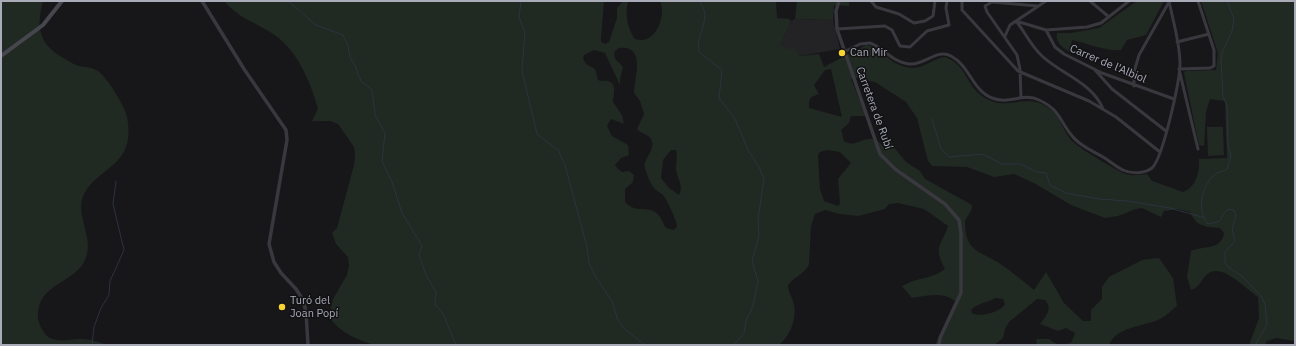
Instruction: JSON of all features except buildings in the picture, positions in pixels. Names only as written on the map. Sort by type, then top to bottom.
[{"type":"main road","points":[[1,56],[43,26],[62,1]]},
{"type":"street","points":[[202,1],[236,57],[286,130],[287,140],[269,244],[274,262],[303,300],[306,312],[308,345]]},
{"type":"street","name":"Carretera de Rubí","points":[[839,1],[836,16],[837,29],[883,158],[895,169],[945,204],[959,220],[961,233],[962,293],[940,338],[939,345]]},
{"type":"street","points":[[871,1],[876,6],[896,13],[916,23],[932,18],[935,1]]},
{"type":"street","points":[[837,29],[885,26],[892,30],[900,46],[910,47],[927,31],[949,25],[947,1]]},
{"type":"street","points":[[962,1],[962,10],[1020,72],[1075,94],[1119,118],[1160,152]]},
{"type":"street","points":[[1005,36],[1008,27],[1046,1]]},
{"type":"street","points":[[1090,1],[1109,17]]},
{"type":"street","points":[[1121,1],[1125,4]]},
{"type":"street","points":[[1016,21],[1046,30],[1092,26],[1109,17],[1129,1]]},
{"type":"street","points":[[1169,1],[1177,42],[1179,69],[1198,149]]},
{"type":"street","points":[[1134,86],[1134,72],[1139,55],[1169,1]]},
{"type":"street","points":[[1179,69],[1213,67],[1215,56],[1198,1]]},
{"type":"street","points":[[1021,98],[1020,72],[1017,55],[986,10],[985,6],[992,2],[1007,2],[1038,6]]},
{"type":"street","points":[[1016,21],[1040,55],[1086,88],[1098,100],[1103,109]]},
{"type":"street","name":"Carrer de l'Albiol","points":[[1046,30],[1058,51],[1095,70],[1134,86],[1174,99]]},
{"type":"street","points":[[1177,42],[1209,34]]},
{"type":"street","points":[[844,52],[860,44],[870,42],[895,60],[913,65],[939,55],[948,54],[963,65],[975,85],[986,96],[1003,101],[1021,98],[1036,98],[1052,107],[1071,136],[1079,143],[1124,170],[1134,173],[1149,170],[1156,162],[1174,99],[1179,69]]},
{"type":"street","points":[[1095,70],[1112,89],[1166,131]]},
{"type":"shaded area","points":[[1,1],[43,1],[40,25],[43,38],[47,44],[52,50],[71,63],[92,68],[100,73],[114,91],[126,112],[128,138],[124,152],[114,164],[89,187],[81,202],[81,211],[87,237],[87,255],[83,264],[77,271],[49,290],[40,304],[38,313],[38,319],[41,327],[50,338],[58,340],[81,339],[107,345],[1,345]]},
{"type":"shaded area","points":[[224,1],[604,1],[601,42],[605,44],[609,42],[617,18],[617,8],[623,1],[628,1],[627,21],[630,31],[635,39],[642,40],[654,34],[658,28],[662,14],[660,1],[776,1],[777,18],[789,19],[791,21],[781,45],[789,49],[796,49],[799,56],[819,54],[824,67],[866,45],[871,46],[892,61],[905,67],[917,68],[945,57],[958,65],[982,96],[991,101],[1000,103],[1032,101],[1040,103],[1053,111],[1071,140],[1097,158],[1126,174],[1147,174],[1152,181],[1183,192],[1194,183],[1198,174],[1199,159],[1227,158],[1225,101],[1210,99],[1206,112],[1204,146],[1199,145],[1184,73],[1185,71],[1216,70],[1218,53],[1201,1],[1295,1],[1295,341],[1276,338],[1267,341],[1265,345],[1249,345],[1259,318],[1258,297],[1234,279],[1221,272],[1215,271],[1209,273],[1197,287],[1191,290],[1187,277],[1191,251],[1219,243],[1224,233],[1220,228],[1199,224],[1190,212],[1178,209],[1164,211],[1161,217],[1142,208],[1118,216],[1105,218],[1071,205],[1034,183],[1014,174],[994,177],[967,167],[932,166],[928,161],[917,118],[906,102],[875,82],[858,78],[851,79],[866,116],[851,116],[849,123],[841,130],[844,141],[851,144],[867,139],[874,139],[887,149],[885,135],[887,134],[893,146],[906,162],[920,171],[925,179],[972,205],[965,224],[968,240],[975,250],[999,263],[1034,290],[1046,272],[1064,303],[1083,321],[1091,321],[1091,310],[1102,299],[1102,287],[1109,277],[1142,260],[1159,258],[1173,278],[1177,306],[1160,319],[1131,328],[1118,334],[1109,345],[1061,345],[1071,343],[1075,333],[1066,328],[1058,331],[1040,324],[1049,309],[1045,300],[1037,299],[1009,322],[1005,329],[1003,338],[994,345],[935,345],[955,301],[940,295],[912,298],[902,286],[940,273],[945,269],[939,256],[939,247],[948,226],[924,209],[898,203],[889,204],[885,209],[858,216],[840,214],[825,210],[815,214],[811,226],[809,264],[805,270],[788,285],[793,301],[795,313],[794,319],[790,331],[779,345],[374,345],[355,338],[343,331],[333,323],[329,317],[333,299],[347,275],[349,266],[348,257],[336,244],[332,233],[337,228],[354,165],[354,147],[338,124],[330,121],[312,121],[318,109],[307,77],[295,56],[270,32],[240,15]],"holes":[[[619,48],[628,48],[636,57],[637,72],[634,93],[640,101],[644,114],[637,129],[650,137],[652,143],[645,168],[652,186],[663,195],[671,210],[677,226],[674,230],[666,228],[660,217],[655,212],[647,209],[632,207],[625,202],[625,189],[633,182],[634,175],[629,171],[622,172],[615,165],[621,158],[629,155],[628,145],[612,136],[607,126],[611,119],[624,124],[622,115],[613,102],[614,87],[608,81],[598,80],[595,69],[586,64],[583,59],[584,55],[594,50],[605,53],[620,85],[623,67],[615,58],[615,51]],[[831,69],[842,117],[809,108],[811,97],[819,94],[814,85],[825,70]],[[671,150],[676,150],[676,169],[681,185],[679,195],[669,188],[661,178],[663,160]],[[827,150],[840,152],[851,163],[838,179],[840,203],[838,206],[824,201],[820,189],[818,155],[820,152]],[[995,298],[1003,299],[1005,304],[995,312],[980,315],[972,313],[971,310],[973,308],[979,304]]]},
{"type":"shaded area","points":[[797,1],[849,1],[849,6],[834,5],[833,20],[795,19]]},
{"type":"shaded area","points":[[1137,1],[1164,1],[1146,35],[1127,40],[1121,50],[1103,49],[1072,40],[1070,52],[1062,47],[1058,42],[1057,33],[1071,33],[1099,28]]},
{"type":"shaded area","points":[[795,19],[833,20],[840,49],[799,56],[781,45],[791,21]]},
{"type":"shaded area","points":[[1207,127],[1223,127],[1224,155],[1208,156]]},
{"type":"shaded area","points":[[1036,339],[1049,339],[1058,345],[1037,345]]},
{"type":"waterway","points":[[288,1],[316,25],[343,35],[358,75],[362,82],[372,90],[375,115],[385,133],[382,161],[392,182],[402,213],[422,246],[419,255],[426,275],[436,292],[435,304],[443,314],[456,345]]},
{"type":"waterway","points":[[521,1],[519,17],[525,32],[522,71],[537,134],[558,150],[565,165],[587,247],[589,263],[597,279],[612,301],[618,321],[627,331],[645,345]]},
{"type":"waterway","points":[[698,1],[703,7],[705,13],[699,52],[722,70],[719,98],[735,119],[748,150],[759,167],[764,179],[758,219],[759,236],[752,261],[758,281],[753,306],[746,321],[744,333],[734,345]]},
{"type":"waterway","points":[[1227,1],[1234,19],[1232,31],[1222,53],[1221,62],[1223,96],[1227,106],[1228,146],[1231,156],[1227,169],[1214,175],[1209,181],[1203,193],[1202,213],[1208,224],[1218,222],[1226,211],[1230,209],[1234,210],[1236,216],[1232,229],[1235,241],[1225,252],[1225,262],[1228,267],[1243,277],[1261,296],[1265,304],[1267,325],[1255,345]]},
{"type":"waterway","points":[[932,119],[941,149],[949,157],[983,154],[1002,164],[1021,164],[1036,172],[1046,173],[1050,185],[1066,193],[1099,199],[1127,201],[1170,208],[1205,218]]},
{"type":"waterway","points":[[92,345],[94,327],[101,308],[109,295],[110,281],[124,250],[113,204],[116,181]]},
{"type":"place","name":"Can Mir","points":[[842,53]]},
{"type":"place","name":"Turó del Joan Popí","points":[[282,307]]}]
